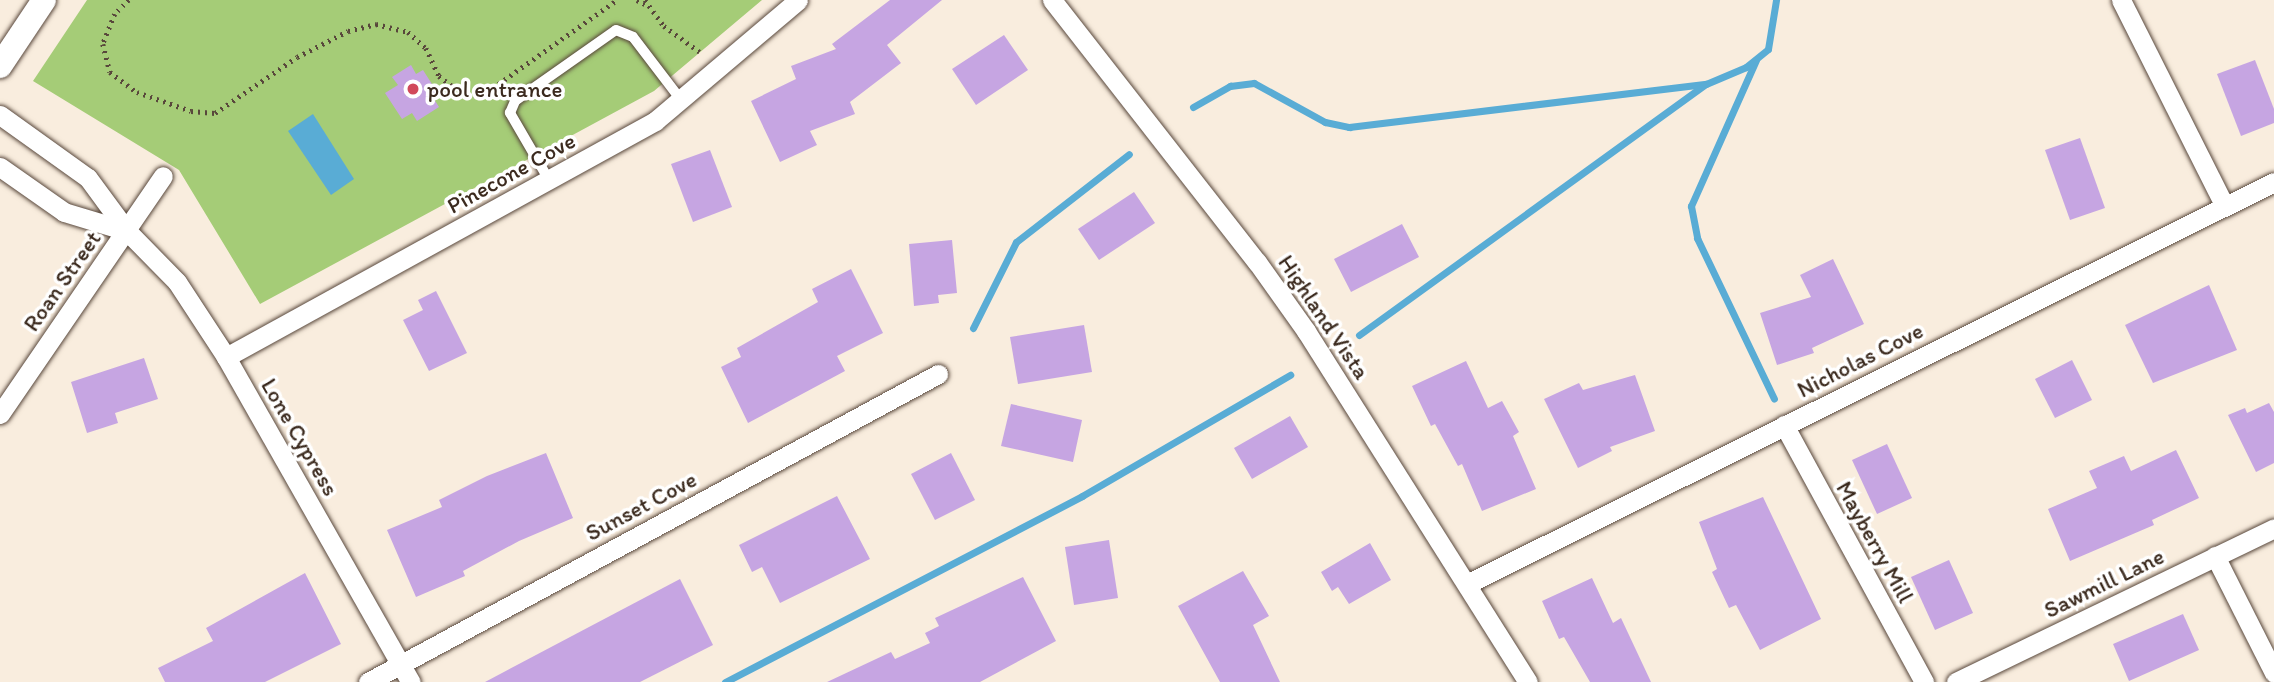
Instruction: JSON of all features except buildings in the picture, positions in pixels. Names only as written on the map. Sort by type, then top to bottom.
[{"type":"street","points":[[0,66],[44,0]]},
{"type":"street","name":"Pinecone Cove","points":[[226,357],[644,127],[681,101],[798,0]]},
{"type":"street","name":"Highland Vista","points":[[1052,0],[1257,262],[1469,583],[1528,682]]},
{"type":"street","points":[[2121,0],[2224,205]]},
{"type":"street","name":"Lone Cypress","points":[[0,116],[88,178],[127,231],[177,282],[226,357],[411,682]]},
{"type":"street","name":"Lone Cypress","points":[[0,167],[64,212],[127,231]]},
{"type":"street","name":"Roan Street","points":[[0,414],[163,176]]},
{"type":"street","name":"Nicholas Cove","points":[[1469,583],[2274,182]]},
{"type":"street","name":"Sunset Cove","points":[[368,682],[938,374]]},
{"type":"street","name":"Mayberry Mill","points":[[1784,425],[1924,682]]},
{"type":"street","name":"Sawmill Lane","points":[[1956,682],[2274,528]]},
{"type":"street","points":[[2215,556],[2274,673]]},
{"type":"lane","points":[[549,180],[510,113],[516,101],[616,30],[633,37],[681,101]]},
{"type":"path","points":[[129,0],[115,14],[103,44],[110,72],[137,92],[191,111],[215,113],[297,57],[348,31],[376,23],[408,32],[426,48],[439,76],[466,96],[487,92],[617,0]]},
{"type":"path","points":[[637,0],[645,2],[664,26],[700,52]]},
{"type":"green space","points":[[87,0],[762,0],[654,91],[260,304],[179,170],[33,81]]},
{"type":"water","points":[[313,114],[354,179],[331,195],[288,131]]},
{"type":"waterway","points":[[1193,107],[1230,86],[1254,83],[1325,122],[1349,127],[1706,84],[1746,67],[1768,49],[1776,0]]},
{"type":"waterway","points":[[1756,60],[1691,206],[1697,238],[1774,399]]},
{"type":"waterway","points":[[1359,335],[1704,85]]},
{"type":"waterway","points":[[973,328],[1016,242],[1129,154]]},
{"type":"waterway","points":[[725,682],[1082,496],[1290,375]]},
{"type":"place","name":"pool entrance","points":[[413,89]]}]
